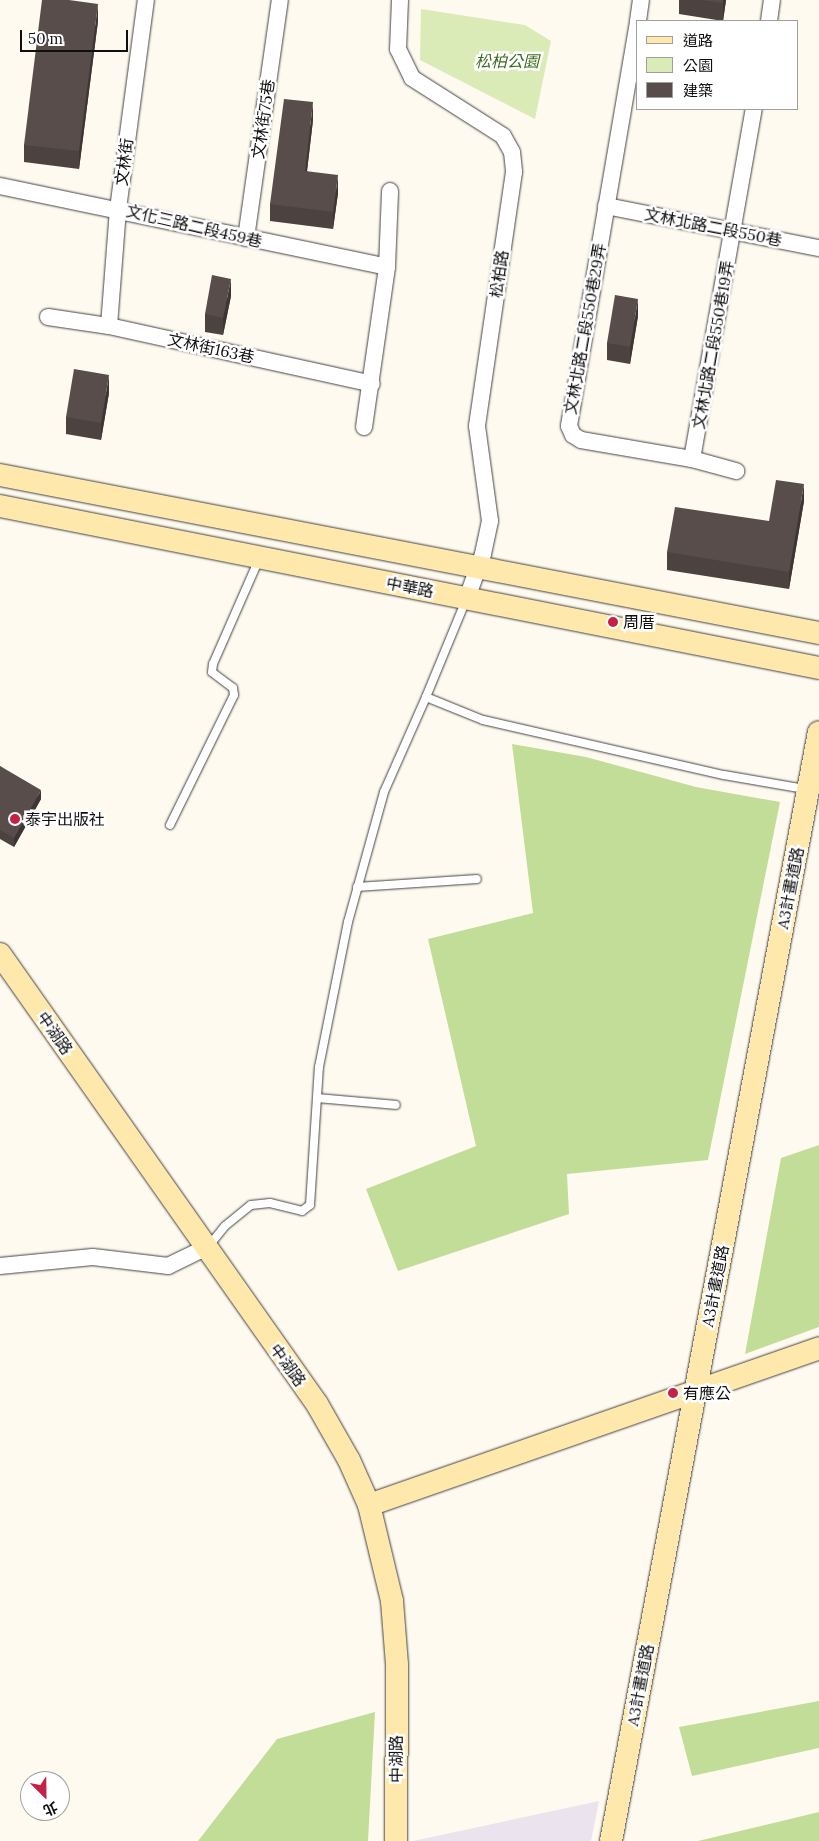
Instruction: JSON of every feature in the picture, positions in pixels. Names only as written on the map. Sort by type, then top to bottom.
[{"type":"street","name":"文林街","points":[[109,326],[118,209],[146,0]]},
{"type":"street","name":"文林街75巷","points":[[246,238],[280,0]]},
{"type":"street","name":"松柏路","points":[[400,0],[398,49],[412,78],[502,136],[512,152],[514,172],[477,426],[490,521],[467,598]]},
{"type":"street","points":[[638,20],[642,0]]},
{"type":"street","points":[[769,20],[772,0]]},
{"type":"street","points":[[606,206],[636,34]]},
{"type":"street","name":"文林北路二段550巷19弄","points":[[692,460],[754,110]]},
{"type":"street","name":"文化三路二段459巷","points":[[0,186],[118,209],[387,267]]},
{"type":"street","points":[[364,427],[372,384],[387,267],[390,191]]},
{"type":"street","name":"文林北路二段550巷","points":[[606,206],[819,248]]},
{"type":"street","name":"文林北路二段550巷29弄","points":[[606,206],[568,426],[573,435],[581,440],[692,460],[736,471]]},
{"type":"street","name":"文林街163巷","points":[[48,316],[109,326],[372,384]]},
{"type":"street","name":"中華路","points":[[0,475],[819,632]]},
{"type":"street","name":"中華路","points":[[0,506],[819,668]]},
{"type":"street","name":"A3計畫道路","points":[[611,1841],[695,1391],[814,790],[819,732]]},
{"type":"street","name":"中湖路","points":[[0,954],[317,1404],[349,1460],[369,1505],[393,1610],[397,1665],[396,1841]]},
{"type":"street","points":[[0,1266],[93,1257],[168,1266],[206,1248]]},
{"type":"street","points":[[369,1505],[819,1348]]},
{"type":"lane","points":[[170,825],[234,695],[233,688],[212,672],[213,664],[260,557]]},
{"type":"lane","points":[[206,1248],[225,1226],[251,1205],[270,1203],[302,1210],[310,1205],[314,1118],[318,1098],[320,1067],[332,998],[357,887],[384,792],[467,598]]},
{"type":"lane","points":[[426,697],[483,720],[733,777],[814,790]]},
{"type":"lane","points":[[357,887],[477,879]]},
{"type":"lane","points":[[318,1098],[396,1105]]},
{"type":"shaded area","points":[[599,1801],[591,1841],[413,1841]]},
{"type":"green space","name":"松柏公園","points":[[421,9],[525,25],[551,41],[535,119],[420,60]]},
{"type":"green space","points":[[512,744],[586,757],[696,787],[780,802],[708,1160],[567,1174],[569,1214],[398,1271],[366,1189],[476,1146],[428,939],[533,913]]},
{"type":"green space","points":[[819,1145],[819,1327],[745,1354],[781,1158]]},
{"type":"green space","points":[[819,1701],[819,1748],[692,1776],[679,1727]]},
{"type":"green space","points":[[375,1712],[368,1841],[198,1841],[277,1739]]},
{"type":"green space","points":[[819,1812],[819,1841],[698,1841]]},
{"type":"building","points":[[42,0],[69,0],[98,4],[79,151],[24,145]]},
{"type":"building","points":[[702,0],[723,0],[723,3]]},
{"type":"building","points":[[284,99],[313,102],[305,171],[338,175],[333,212],[270,204]]},
{"type":"building","points":[[212,275],[231,279],[223,318],[205,314]]},
{"type":"building","points":[[615,295],[638,299],[630,347],[607,343]]},
{"type":"building","points":[[74,369],[109,375],[101,423],[66,417]]},
{"type":"building","points":[[776,480],[804,484],[789,572],[667,552],[675,507],[769,521]]},
{"type":"building","name":"泰宇出版社","points":[[0,766],[41,790],[14,838],[0,830]]},
{"type":"place","name":"周厝","points":[[613,622]]},
{"type":"place","name":"泰宇出版社","points":[[15,819]]},
{"type":"place","name":"有應公","points":[[673,1393]]}]
